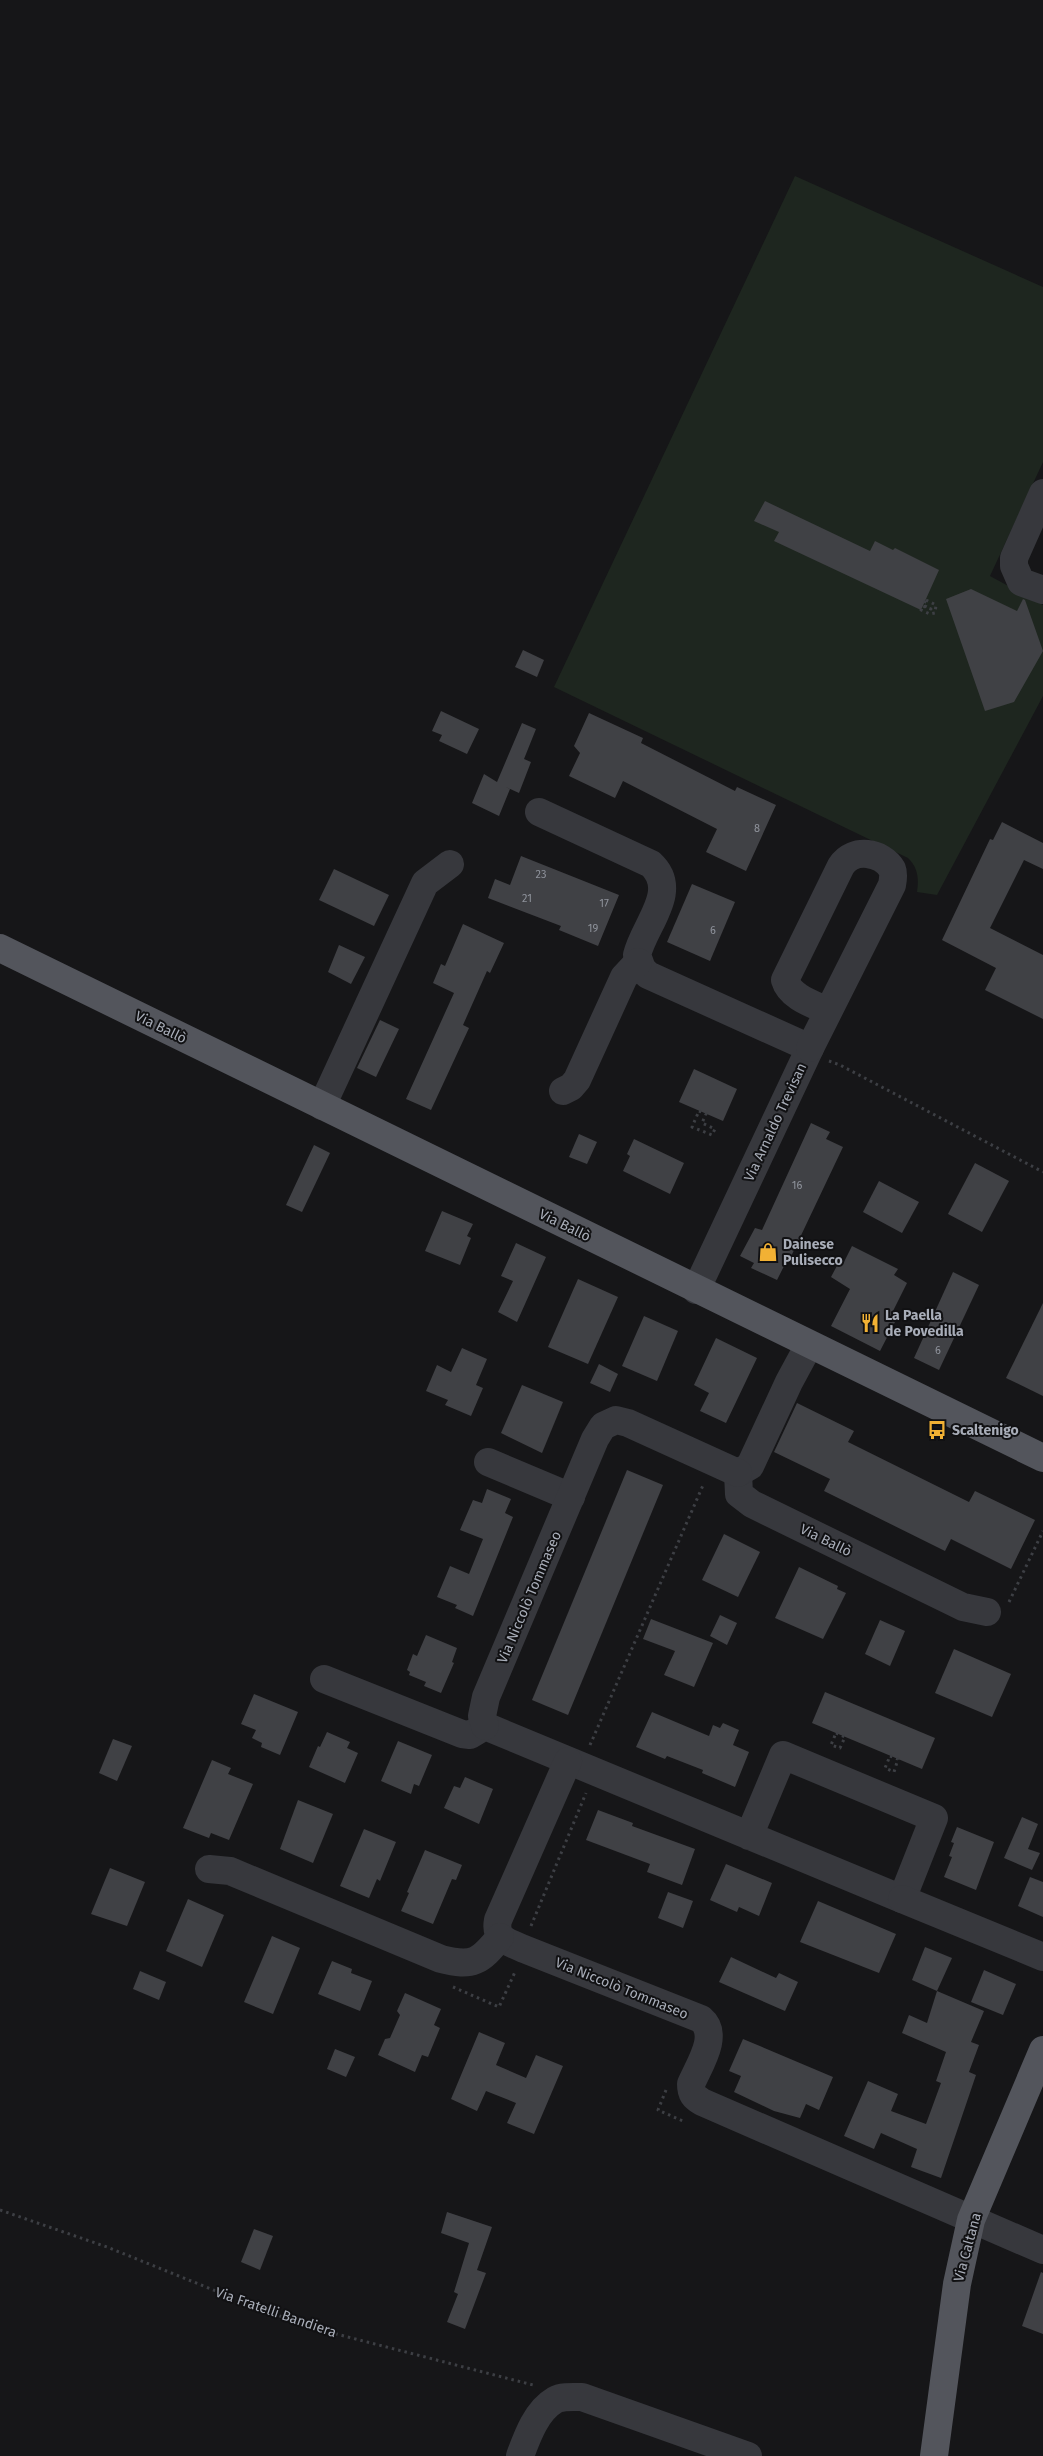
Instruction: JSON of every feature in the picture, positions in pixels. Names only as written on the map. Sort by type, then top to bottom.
[{"type":"main road","name":"Via Ballò","points":[[0,948],[696,1290],[1043,1458]]},
{"type":"main road","name":"Via Caltana","points":[[934,2456],[956,2284],[972,2220],[1043,2050]]},
{"type":"street","points":[[1043,494],[1014,558],[1014,566],[1021,582],[1043,590]]},
{"type":"street","points":[[539,812],[651,864],[659,872],[664,886],[661,898],[639,945],[638,962],[624,977],[577,1080],[571,1087],[563,1091]]},
{"type":"street","points":[[808,1051],[892,885],[892,869],[884,862],[866,853],[856,853],[846,857],[785,980],[786,986],[796,995],[828,1011]]},
{"type":"street","points":[[322,1106],[425,883],[450,864]]},
{"type":"street","name":"Via Arnaldo Trevisan","points":[[638,962],[648,975],[808,1051],[696,1290]]},
{"type":"street","points":[[732,1471],[750,1466],[789,1382],[809,1345]]},
{"type":"street","name":"Via Niccolò Tommaseo","points":[[485,1726],[482,1716],[486,1697],[595,1439],[603,1426],[616,1420],[628,1423],[732,1471]]},
{"type":"street","points":[[488,1462],[571,1497]]},
{"type":"street","name":"Via Ballò","points":[[732,1471],[739,1494],[752,1504],[963,1607],[987,1612]]},
{"type":"street","points":[[324,1679],[462,1734],[470,1734],[485,1726],[1043,1957]]},
{"type":"street","points":[[748,1836],[783,1755],[934,1818],[902,1899]]},
{"type":"street","points":[[210,1870],[230,1871],[441,1959],[458,1963],[472,1963],[484,1956],[500,1937],[496,1930],[498,1920],[574,1764]]},
{"type":"street","name":"Via Niccolò Tommaseo","points":[[500,1937],[524,1949],[700,2019],[705,2023],[710,2031],[709,2040],[691,2084],[691,2092],[695,2098],[972,2220]]},
{"type":"street","points":[[972,2220],[1043,2250]]},
{"type":"street","points":[[520,2456],[540,2414],[556,2399],[582,2398],[748,2456]]},
{"type":"path","points":[[926,600],[936,605],[936,613],[930,614],[921,610],[923,606],[931,609],[923,605],[926,600]]},
{"type":"path","points":[[808,1051],[840,1064],[1043,1172]]},
{"type":"path","points":[[699,1111],[706,1114],[702,1123],[715,1129],[712,1136],[692,1127],[699,1111]]},
{"type":"path","points":[[524,1949],[528,1933],[591,1780],[574,1764],[710,1470],[722,1477],[732,1471]]},
{"type":"path","points":[[987,1612],[1010,1601],[1043,1531]]},
{"type":"path","points":[[836,1734],[845,1737],[840,1748],[832,1745],[836,1734]]},
{"type":"path","points":[[890,1756],[898,1759],[894,1772],[885,1768],[890,1756]]},
{"type":"path","name":"Via Fratelli Bandiera","points":[[0,2210],[107,2247],[268,2312],[321,2330],[547,2389],[556,2399]]},
{"type":"shaded area","points":[[795,176],[1043,287],[1043,462],[990,576],[1043,605],[1043,696],[937,895],[917,892],[917,874],[908,858],[554,687]]},
{"type":"building","points":[[765,501],[870,551],[875,541],[893,550],[895,548],[939,570],[921,610],[774,541],[779,532],[754,521]]},
{"type":"building","points":[[971,589],[1017,611],[1023,599],[1025,600],[1043,651],[1014,702],[985,711],[946,599]]},
{"type":"building","points":[[523,650],[544,660],[537,677],[515,667]]},
{"type":"building","points":[[441,711],[479,729],[467,754],[439,741],[442,735],[432,731]]},
{"type":"building","points":[[589,713],[643,738],[641,743],[735,791],[737,787],[776,805],[746,871],[706,852],[717,829],[623,781],[615,798],[569,776],[580,753],[574,746]]},
{"type":"building","points":[[522,723],[536,729],[524,759],[531,762],[519,793],[506,787],[510,789],[499,816],[472,803],[484,774],[497,782]]},
{"type":"building","points":[[1002,822],[1043,843],[1043,869],[1024,860],[990,928],[1043,955],[1043,1019],[985,990],[996,968],[942,940],[990,839],[993,840]]},
{"type":"building","points":[[521,856],[619,895],[598,946],[559,930],[561,926],[488,898],[495,879],[510,885]]},
{"type":"building","points":[[334,869],[389,895],[374,926],[319,900]]},
{"type":"building","points":[[692,884],[735,902],[710,961],[667,942]]},
{"type":"building","points":[[463,924],[504,943],[490,973],[487,971],[463,1025],[469,1028],[431,1110],[406,1099],[454,993],[433,983],[441,964],[445,966]]},
{"type":"building","points":[[339,945],[365,957],[351,984],[328,972]]},
{"type":"building","points":[[380,1020],[399,1029],[376,1077],[357,1068]]},
{"type":"building","points":[[694,1069],[737,1089],[723,1121],[679,1102]]},
{"type":"building","points":[[811,1123],[830,1132],[826,1139],[843,1147],[786,1267],[784,1266],[777,1280],[751,1268],[754,1263],[740,1256],[755,1228],[762,1230]]},
{"type":"building","points":[[579,1134],[597,1142],[587,1164],[569,1157]]},
{"type":"building","points":[[634,1139],[684,1163],[670,1194],[623,1171],[630,1156],[627,1154]]},
{"type":"building","points":[[314,1145],[330,1153],[302,1212],[286,1205]]},
{"type":"building","points":[[975,1163],[1009,1181],[982,1232],[948,1214]]},
{"type":"building","points":[[879,1181],[919,1202],[902,1233],[863,1212]]},
{"type":"building","points":[[442,1211],[473,1224],[467,1236],[471,1238],[460,1265],[425,1251]]},
{"type":"building","points":[[516,1243],[546,1257],[517,1322],[498,1312],[513,1281],[501,1276]]},
{"type":"building","points":[[852,1246],[898,1269],[894,1275],[907,1283],[890,1317],[896,1320],[880,1351],[831,1326],[850,1289],[831,1277],[840,1260],[844,1262]]},
{"type":"building","points":[[953,1272],[979,1285],[939,1370],[914,1358]]},
{"type":"building","points":[[578,1279],[618,1297],[588,1364],[548,1347]]},
{"type":"building","points":[[1043,1303],[1043,1396],[1006,1378]]},
{"type":"building","points":[[644,1316],[678,1331],[657,1381],[622,1366]]},
{"type":"building","points":[[716,1338],[757,1358],[726,1423],[700,1411],[709,1393],[694,1385]]},
{"type":"building","points":[[462,1348],[487,1359],[476,1385],[483,1388],[471,1416],[445,1405],[448,1400],[426,1391],[437,1365],[451,1372]]},
{"type":"building","points":[[599,1364],[618,1374],[610,1392],[590,1383]]},
{"type":"building","points":[[522,1385],[563,1402],[542,1453],[501,1433]]},
{"type":"building","points":[[797,1403],[854,1431],[848,1442],[969,1502],[975,1491],[1035,1520],[1011,1569],[951,1539],[945,1551],[824,1491],[830,1479],[774,1452]]},
{"type":"building","points":[[627,1470],[663,1485],[568,1715],[532,1700]]},
{"type":"building","points":[[487,1489],[511,1499],[505,1513],[513,1517],[473,1616],[455,1608],[457,1605],[437,1597],[450,1566],[469,1574],[483,1539],[460,1530],[473,1500],[482,1503]]},
{"type":"building","points":[[724,1534],[760,1552],[738,1597],[702,1580]]},
{"type":"building","points":[[799,1567],[838,1586],[837,1589],[846,1593],[823,1639],[775,1618]]},
{"type":"building","points":[[720,1615],[737,1623],[727,1645],[710,1636]]},
{"type":"building","points":[[651,1619],[713,1643],[694,1687],[664,1675],[675,1651],[643,1639]]},
{"type":"building","points":[[880,1620],[905,1631],[890,1666],[865,1654]]},
{"type":"building","points":[[426,1635],[457,1648],[452,1662],[454,1663],[441,1693],[424,1686],[426,1682],[409,1675],[410,1672],[407,1670],[413,1654],[417,1656]]},
{"type":"building","points":[[954,1649],[1011,1674],[992,1717],[935,1693]]},
{"type":"building","points":[[825,1692],[935,1738],[922,1769],[812,1723]]},
{"type":"building","points":[[254,1694],[298,1712],[280,1755],[261,1747],[262,1743],[252,1738],[256,1730],[241,1724]]},
{"type":"building","points":[[652,1712],[709,1736],[713,1725],[720,1728],[723,1723],[739,1730],[733,1745],[749,1752],[735,1787],[702,1773],[703,1770],[667,1756],[665,1759],[636,1747]]},
{"type":"building","points":[[327,1732],[350,1742],[347,1748],[358,1753],[345,1783],[309,1767],[318,1746],[320,1747]]},
{"type":"building","points":[[113,1739],[132,1746],[117,1781],[99,1773]]},
{"type":"building","points":[[398,1741],[432,1755],[419,1786],[414,1784],[411,1794],[381,1781]]},
{"type":"building","points":[[212,1760],[231,1768],[228,1774],[253,1784],[229,1840],[211,1833],[209,1838],[183,1828]]},
{"type":"building","points":[[465,1777],[493,1789],[479,1824],[444,1808],[454,1786],[460,1788]]},
{"type":"building","points":[[298,1800],[333,1814],[313,1863],[280,1849]]},
{"type":"building","points":[[598,1810],[633,1823],[632,1826],[695,1849],[682,1885],[647,1872],[650,1864],[586,1840]]},
{"type":"building","points":[[1022,1817],[1038,1824],[1028,1849],[1040,1853],[1032,1870],[1004,1858]]},
{"type":"building","points":[[957,1827],[994,1842],[976,1890],[944,1877],[952,1857],[949,1856],[954,1843],[951,1842]]},
{"type":"building","points":[[364,1829],[396,1842],[380,1881],[377,1879],[369,1898],[340,1886]]},
{"type":"building","points":[[425,1850],[462,1865],[456,1880],[452,1879],[433,1924],[401,1911]]},
{"type":"building","points":[[726,1864],[772,1883],[759,1916],[739,1907],[737,1912],[710,1900]]},
{"type":"building","points":[[110,1868],[145,1882],[127,1926],[91,1914]]},
{"type":"building","points":[[1030,1877],[1043,1882],[1043,1917],[1018,1906]]},
{"type":"building","points":[[668,1892],[693,1901],[683,1928],[658,1918]]},
{"type":"building","points":[[188,1899],[224,1915],[202,1967],[166,1951]]},
{"type":"building","points":[[818,1901],[896,1934],[879,1973],[800,1942]]},
{"type":"building","points":[[272,1936],[300,1948],[273,2014],[244,2002]]},
{"type":"building","points":[[925,1947],[952,1958],[937,1991],[912,1980]]},
{"type":"building","points":[[731,1957],[776,1978],[779,1973],[798,1982],[785,2011],[719,1982]]},
{"type":"building","points":[[332,1961],[352,1969],[351,1973],[372,1981],[360,2011],[318,1994]]},
{"type":"building","points":[[984,1970],[1016,1984],[1003,2015],[971,2002]]},
{"type":"building","points":[[140,1971],[166,1982],[159,2000],[133,1989]]},
{"type":"building","points":[[937,1991],[984,2011],[971,2042],[979,2045],[969,2072],[976,2075],[941,2178],[911,2167],[917,2149],[881,2133],[874,2149],[844,2136],[868,2081],[898,2094],[891,2111],[926,2124],[941,2083],[936,2081],[946,2052],[902,2033],[909,2015],[927,2023]]},
{"type":"building","points":[[405,1993],[441,2009],[434,2025],[440,2028],[428,2057],[422,2055],[415,2072],[378,2055],[385,2039],[390,2038],[400,2015],[397,2011]]},
{"type":"building","points":[[479,2032],[505,2043],[496,2065],[526,2078],[536,2055],[563,2066],[534,2134],[507,2123],[516,2103],[486,2091],[477,2111],[451,2099]]},
{"type":"building","points":[[743,2039],[833,2077],[819,2110],[806,2104],[800,2118],[774,2111],[734,2092],[741,2076],[729,2071]]},
{"type":"building","points":[[335,2049],[355,2057],[346,2077],[327,2069]]},
{"type":"building","points":[[447,2212],[492,2227],[477,2270],[486,2273],[465,2329],[447,2322],[458,2294],[454,2292],[469,2243],[441,2233]]},
{"type":"building","points":[[254,2229],[273,2236],[260,2270],[241,2262]]},
{"type":"building","points":[[1041,2272],[1043,2273],[1043,2334],[1022,2326]]},
{"type":"place","name":"Dainese Pulisecco","points":[[768,1252]]},
{"type":"place","name":"La Paella de Povedilla","points":[[870,1323]]},
{"type":"place","name":"Scaltenigo","points":[[937,1430]]}]
